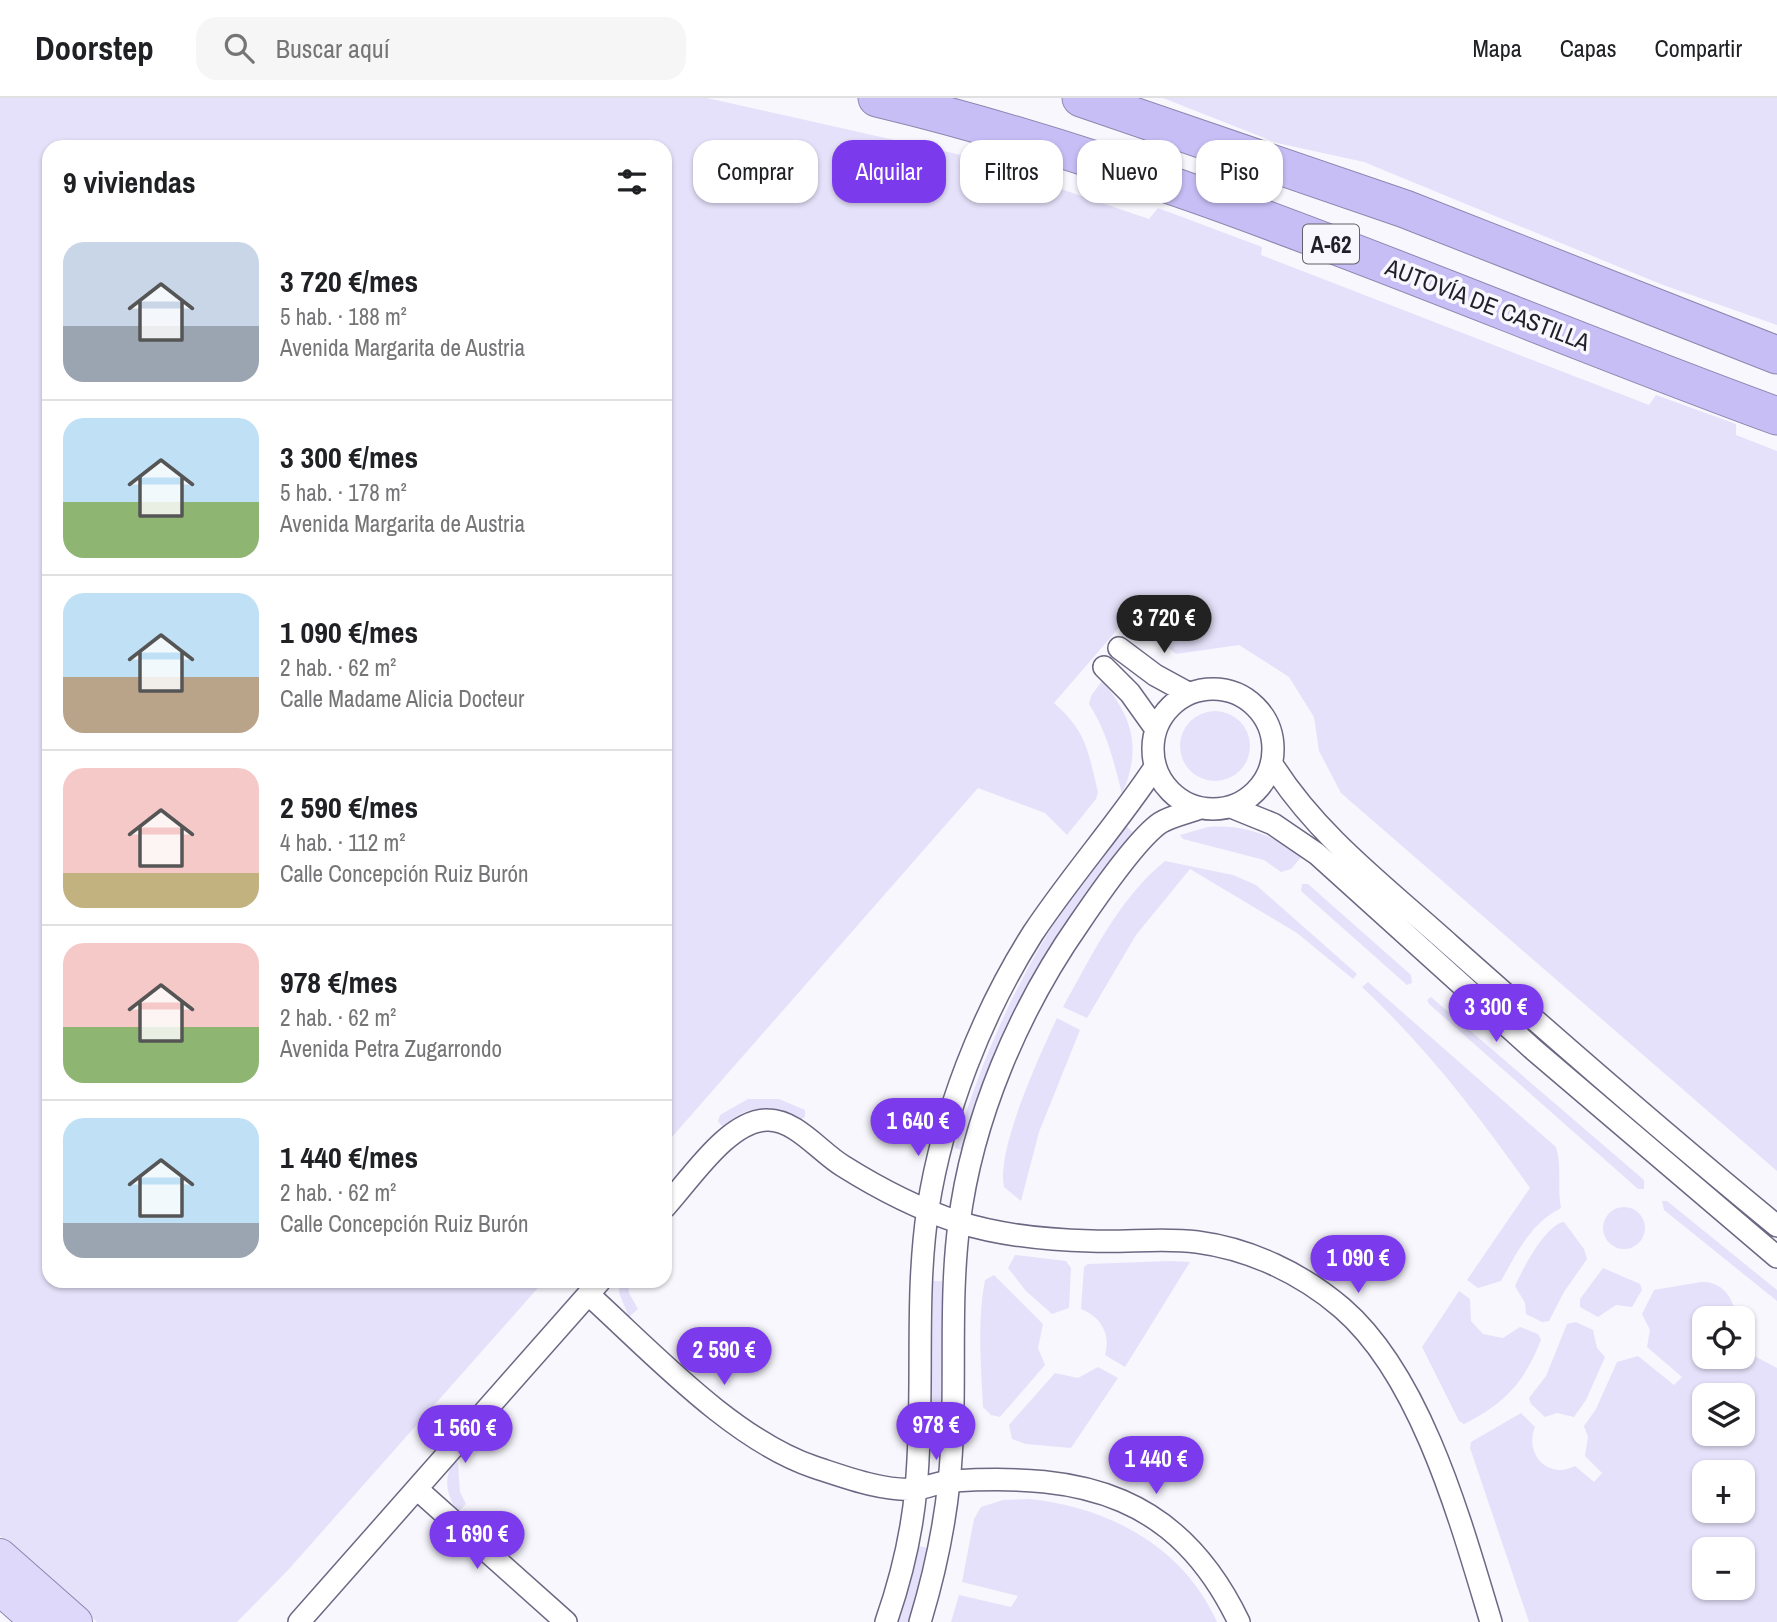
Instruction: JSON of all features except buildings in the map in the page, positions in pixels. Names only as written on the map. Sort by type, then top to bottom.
[{"type":"highway","name":"AUTOVÍA DE CASTILLA","points":[[877,98],[1050,145],[1214,201],[1777,416]]},
{"type":"highway","name":"A-62","points":[[1081,98],[1405,209],[1777,355]]},
{"type":"main road","points":[[0,1555],[76,1622]]},
{"type":"main road","points":[[0,1589],[37,1622]]},
{"type":"street","points":[[1119,648],[1154,675],[1188,693]]},
{"type":"street","points":[[1104,667],[1130,693],[1156,728]]},
{"type":"street","points":[[1200,808],[1171,794],[1155,767],[1152,748],[1156,728],[1163,714],[1188,693],[1210,688],[1232,691],[1252,702],[1266,720],[1273,741],[1272,764],[1264,783],[1249,798],[1231,807]]},
{"type":"street","points":[[1272,764],[1295,801],[1331,839],[1552,1036],[1777,1227]]},
{"type":"street","points":[[886,1622],[909,1537],[916,1489],[918,1332],[928,1209],[952,1109],[1003,986],[1040,924],[1075,874],[1123,815],[1155,767]]},
{"type":"street","points":[[920,1622],[938,1556],[949,1481],[951,1343],[959,1222],[971,1161],[1003,1066],[1034,1000],[1068,940],[1099,894],[1161,823],[1200,808],[1231,807],[1273,824],[1317,855],[1534,1050],[1777,1257]]},
{"type":"street","points":[[672,1199],[730,1134],[749,1122],[779,1121],[842,1165],[959,1222],[1008,1233],[1090,1241],[1198,1242],[1253,1255],[1298,1276],[1340,1306],[1378,1347],[1408,1395],[1463,1531],[1491,1622]]},
{"type":"street","points":[[299,1622],[593,1288]]},
{"type":"street","points":[[595,1288],[737,1425],[773,1448],[811,1466],[867,1483],[916,1489],[949,1481],[1026,1478],[1068,1482],[1097,1490],[1132,1506],[1181,1539],[1216,1581],[1239,1622]]},
{"type":"street","points":[[417,1489],[566,1622]]},
{"type":"shaded area","points":[[0,98],[707,98],[894,140],[832,140],[832,203],[946,203],[946,152],[960,155],[960,203],[1063,203],[1063,190],[1077,194],[1077,203],[1102,203],[1149,219],[1158,208],[1262,247],[1261,255],[1649,405],[1656,395],[1736,424],[1736,435],[1777,451],[1777,1171],[1341,793],[1319,751],[1314,717],[1289,677],[1239,645],[1176,654],[1129,616],[1054,703],[1073,723],[1085,743],[1098,792],[1096,799],[1067,835],[1045,813],[978,788],[672,1137],[672,140],[42,140],[42,1288],[538,1288],[289,1569],[237,1622],[97,1622],[0,1536]]},
{"type":"shaded area","points":[[1163,98],[1777,98],[1777,325],[1663,285],[1364,162],[1283,144],[1283,140],[1269,140]]},
{"type":"shaded area","points":[[1102,681],[1121,708],[1131,734],[1132,762],[1122,794],[1105,736],[1089,704],[1091,696]]},
{"type":"shaded area","points":[[1222,711],[1235,717],[1244,726],[1248,732],[1248,760],[1240,771],[1229,779],[1208,781],[1190,771],[1182,760],[1180,739],[1190,721],[1201,713]]},
{"type":"shaded area","points":[[1126,826],[1135,834],[1088,891],[1059,935],[966,1152],[955,1148],[985,1061],[1023,978],[1070,899]]},
{"type":"shaded area","points":[[1208,827],[1234,827],[1258,833],[1303,855],[1291,869],[1281,872],[1264,860],[1183,839],[1180,835]]},
{"type":"shaded area","points":[[1165,861],[1233,875],[1256,885],[1357,974],[1353,979],[1297,933],[1190,869],[1136,935],[1087,1018],[1063,1007],[1120,910]]},
{"type":"shaded area","points":[[1302,884],[1308,884],[1411,975],[1412,983],[1407,985],[1301,891]]},
{"type":"shaded area","points":[[1368,982],[1556,1147],[1561,1208],[1533,1230],[1501,1281],[1478,1288],[1467,1280],[1530,1188],[1451,1083],[1362,987]]},
{"type":"shaded area","points":[[1431,997],[1644,1180],[1644,1189],[1638,1189],[1429,1004],[1427,1000]]},
{"type":"shaded area","points":[[1057,1018],[1080,1030],[1039,1132],[1021,1201],[1004,1187],[1003,1170],[1021,1102]]},
{"type":"shaded area","points":[[748,1099],[779,1099],[805,1110],[805,1117],[800,1120],[771,1109],[761,1109],[742,1113],[725,1127],[721,1125],[718,1121],[720,1115]]},
{"type":"shaded area","points":[[1662,1201],[1667,1201],[1777,1290],[1777,1301],[1664,1210]]},
{"type":"shaded area","points":[[1624,1207],[1639,1213],[1645,1228],[1639,1243],[1624,1249],[1609,1243],[1603,1228],[1609,1213]]},
{"type":"shaded area","points":[[1564,1222],[1584,1249],[1587,1259],[1564,1292],[1549,1321],[1542,1322],[1526,1314],[1525,1303],[1515,1286],[1542,1239]]},
{"type":"shaded area","points":[[1015,1255],[1066,1261],[1071,1268],[1069,1308],[1052,1314],[1026,1291],[1008,1268]]},
{"type":"shaded area","points":[[1190,1262],[1125,1367],[1105,1355],[1107,1340],[1103,1327],[1088,1312],[1081,1309],[1084,1267],[1088,1264]]},
{"type":"shaded area","points":[[1603,1268],[1640,1284],[1642,1290],[1632,1307],[1616,1305],[1598,1317],[1580,1307],[1580,1299]]},
{"type":"shaded area","points":[[994,1275],[1043,1324],[1038,1348],[1045,1365],[1000,1417],[991,1415],[983,1407],[980,1327],[985,1280]]},
{"type":"shaded area","points":[[933,1281],[942,1281],[941,1409],[931,1409]]},
{"type":"shaded area","points":[[1701,1282],[1715,1284],[1726,1292],[1734,1306],[1692,1306],[1692,1369],[1755,1369],[1755,1356],[1777,1368],[1777,1622],[1529,1622],[1470,1448],[1471,1442],[1521,1413],[1535,1427],[1533,1446],[1541,1462],[1556,1470],[1575,1466],[1594,1482],[1602,1473],[1585,1456],[1588,1437],[1584,1426],[1596,1409],[1617,1362],[1638,1356],[1674,1385],[1682,1377],[1647,1347],[1650,1330],[1642,1314],[1654,1290]]},
{"type":"shaded area","points":[[619,1288],[629,1288],[638,1309],[629,1317]]},
{"type":"shaded area","points":[[1459,1291],[1470,1299],[1471,1321],[1483,1334],[1503,1338],[1520,1327],[1538,1334],[1541,1340],[1528,1368],[1512,1390],[1491,1408],[1464,1424],[1459,1421],[1422,1347]]},
{"type":"shaded area","points":[[1576,1322],[1593,1330],[1597,1348],[1605,1357],[1586,1400],[1574,1417],[1557,1413],[1545,1417],[1531,1404],[1529,1398],[1546,1376],[1567,1324]]},
{"type":"shaded area","points":[[1098,1367],[1118,1378],[1071,1448],[1026,1444],[1012,1439],[1009,1425],[1055,1373],[1078,1378]]},
{"type":"shaded area","points":[[454,1460],[458,1463],[460,1492],[466,1504],[458,1512],[447,1486],[448,1473]]},
{"type":"shaded area","points":[[1029,1499],[1087,1511],[1140,1535],[1184,1572],[1202,1595],[1217,1622],[951,1622],[959,1595],[1011,1607],[1018,1596],[962,1582],[974,1519],[981,1507],[1003,1500]]},
{"type":"shaded area","points":[[917,1546],[929,1548],[911,1622],[898,1622]]}]
